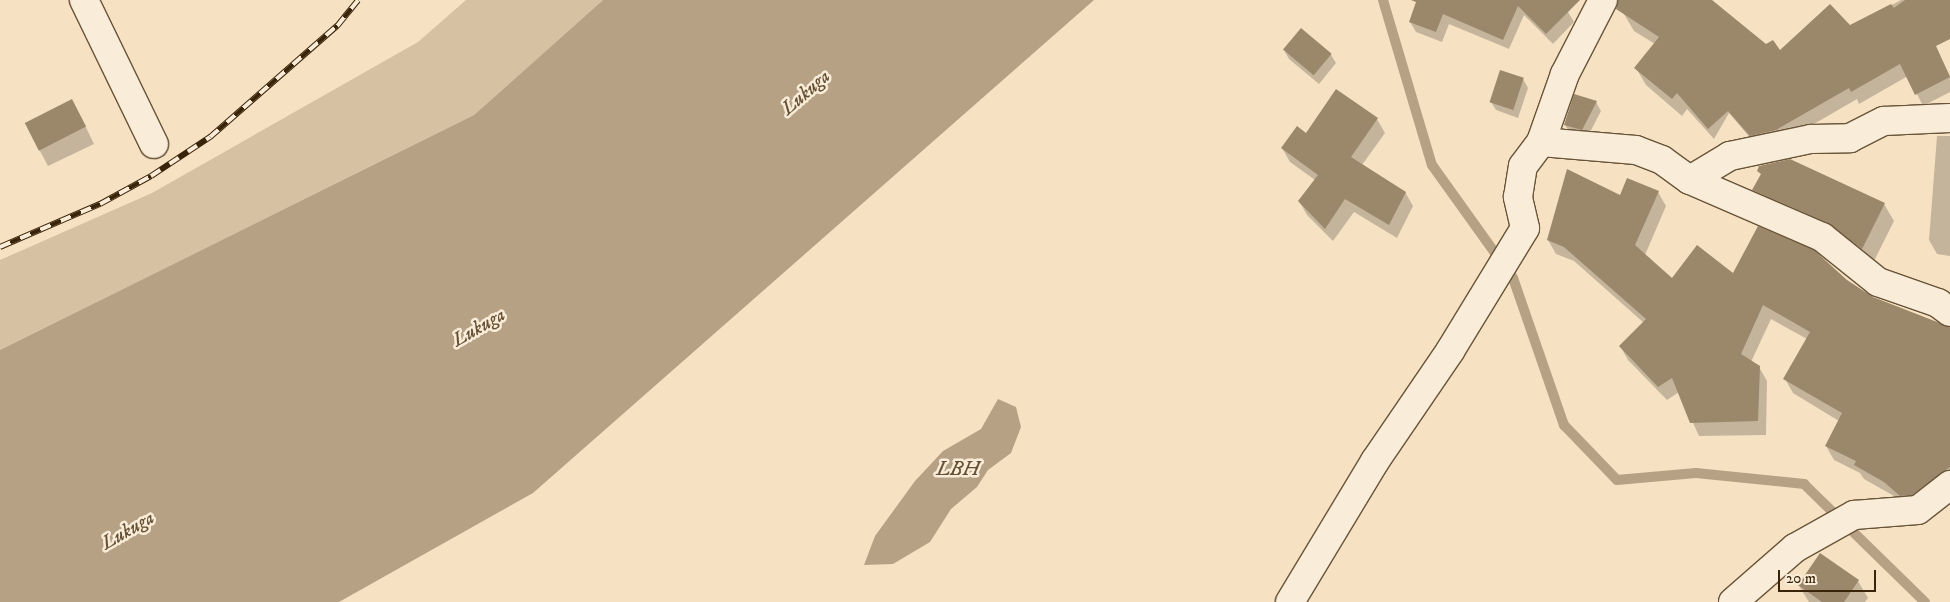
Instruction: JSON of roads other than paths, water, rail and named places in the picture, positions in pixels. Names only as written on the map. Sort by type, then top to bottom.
[{"type":"street","points":[[84,0],[154,144]]},
{"type":"street","points":[[1290,602],[1375,461],[1450,351],[1525,228],[1518,197],[1523,166],[1541,142],[1565,74],[1603,0]]},
{"type":"street","points":[[1690,180],[1730,156],[1810,139],[1850,138],[1884,121],[1950,118]]},
{"type":"street","points":[[1541,142],[1636,150],[1662,160],[1690,180],[1822,237],[1878,282],[1938,303],[1950,312]]},
{"type":"street","points":[[1733,602],[1795,548],[1854,515],[1918,510],[1950,485]]},
{"type":"water","name":"Lukuga","points":[[603,0],[1094,0],[533,493],[339,602],[0,602],[0,350],[474,115]]},
{"type":"water","name":"LBH","points":[[998,399],[1016,407],[1021,427],[1011,453],[988,470],[977,487],[951,509],[930,542],[893,564],[864,565],[875,536],[915,481],[943,451],[981,429]]},
{"type":"waterway","points":[[1383,0],[1432,165],[1513,278],[1564,425],[1617,480],[1696,473],[1804,484],[1925,602]]},
{"type":"railway","points":[[0,247],[100,204],[151,176],[210,137],[337,26],[358,0]]}]
